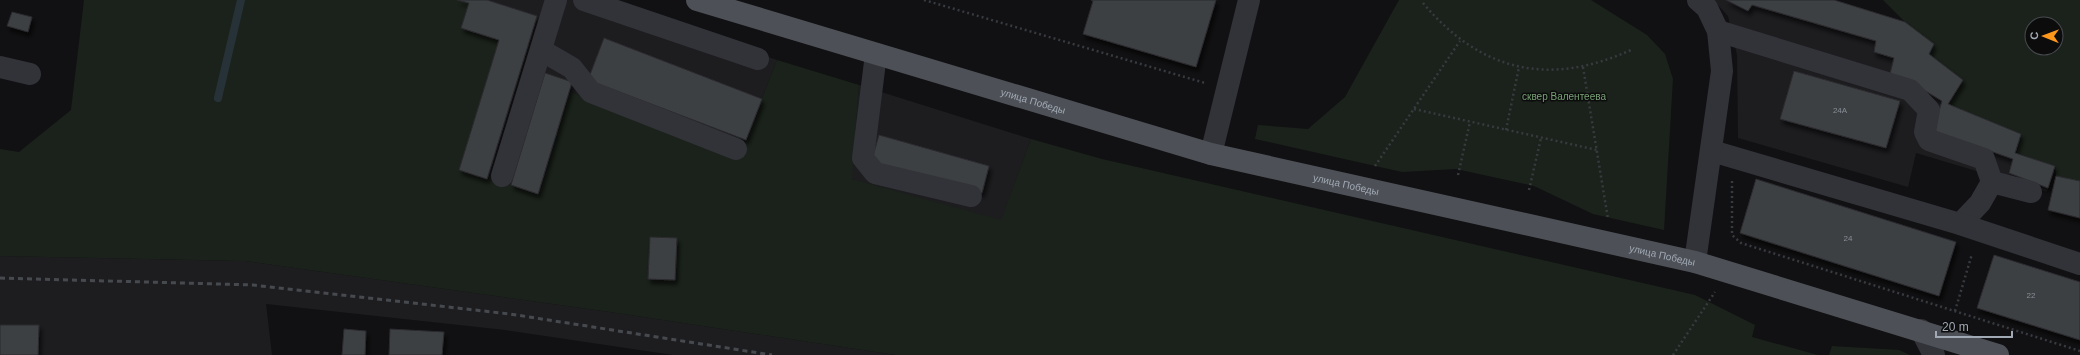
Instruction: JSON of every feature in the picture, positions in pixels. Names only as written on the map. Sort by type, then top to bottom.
[{"type":"main road","name":"улица Победы","points":[[696,0],[1211,154],[1695,262],[1730,271],[1998,355]]},
{"type":"street","points":[[502,176],[556,0]]},
{"type":"street","points":[[584,0],[758,59]]},
{"type":"street","points":[[1211,154],[1249,0]]},
{"type":"street","points":[[1695,262],[1712,151],[1722,71],[1718,31],[1706,8],[1698,0]]},
{"type":"street","points":[[1718,31],[1910,90],[1929,110],[1925,132],[1929,140],[1984,159],[1992,182],[1980,203],[1960,224]]},
{"type":"street","points":[[541,50],[572,68],[591,92],[736,149]]},
{"type":"street","points":[[876,54],[863,158],[874,173],[971,196]]},
{"type":"street","points":[[0,67],[30,74]]},
{"type":"street","points":[[1712,151],[1960,224],[2080,264]]},
{"type":"street","points":[[1992,182],[2031,192]]},
{"type":"street","points":[[1921,330],[1934,355]]},
{"type":"path","points":[[924,0],[1212,86]]},
{"type":"path","points":[[1423,3],[1440,24],[1460,41],[1488,57],[1519,67],[1551,70],[1583,67],[1608,61],[1631,50]]},
{"type":"path","points":[[1372,171],[1460,41]]},
{"type":"path","points":[[1506,130],[1519,67]]},
{"type":"path","points":[[1583,67],[1609,223]]},
{"type":"path","points":[[1414,110],[1597,150]]},
{"type":"path","points":[[1458,175],[1470,122]]},
{"type":"path","points":[[1530,190],[1541,138]]},
{"type":"path","points":[[1732,158],[1732,235],[1741,243],[2080,351]]},
{"type":"path","points":[[1955,311],[1972,255]]},
{"type":"path","points":[[1673,355],[1730,271]]},
{"type":"shaded area","points":[[457,0],[604,0],[777,60],[738,160],[569,91],[538,194],[459,170],[499,40]]},
{"type":"shaded area","points":[[1713,0],[1834,0],[1905,22],[1934,44],[1929,55],[1963,80],[1948,104],[2021,134],[2015,153],[2055,166],[2047,192],[1916,153],[1908,187],[1738,138],[1737,55],[1728,16]]},
{"type":"shaded area","points":[[859,85],[1031,139],[1001,221],[851,179]]},
{"type":"shaded area","points":[[0,256],[245,261],[617,313],[896,355],[673,355],[505,330],[266,304],[272,355],[0,355]]},
{"type":"green space","points":[[84,0],[457,0],[469,3],[499,40],[459,170],[537,193],[569,91],[738,160],[777,60],[859,85],[852,179],[1001,220],[1031,139],[1102,159],[1695,295],[1755,325],[1752,337],[1818,355],[896,355],[617,313],[245,261],[0,256],[0,149],[19,152],[71,110]]},
{"type":"green space","name":"сквер Валентеева","points":[[1399,0],[1591,0],[1647,35],[1665,54],[1673,79],[1664,230],[1593,214],[1534,186],[1456,169],[1402,172],[1255,139],[1258,125],[1308,129],[1345,97]]},
{"type":"green space","points":[[1883,0],[2080,0],[2080,181],[2056,176],[2055,166],[2015,153],[2021,134],[1948,104],[1963,80],[1929,54],[1934,44],[1905,22]]},
{"type":"green space","points":[[1832,346],[1899,350],[1910,355],[1829,355]]},
{"type":"building","points":[[457,0],[487,0],[537,16],[487,179],[459,170],[499,40],[461,28],[469,3]]},
{"type":"building","points":[[1091,0],[1216,0],[1196,67],[1083,34],[1093,1]]},
{"type":"building","points":[[1726,0],[1834,0],[1905,22],[1934,44],[1929,54],[1963,80],[1948,104],[2021,134],[2015,153],[2055,166],[2048,188],[2009,173],[2013,159],[1933,131],[1942,101],[1914,84],[1890,74],[1894,58],[1874,52],[1876,41],[1752,5],[1748,11]]},
{"type":"building","points":[[12,12],[32,17],[28,32],[7,26]]},
{"type":"building","points":[[604,38],[762,99],[746,140],[588,80]]},
{"type":"building","points":[[1794,71],[1900,101],[1886,148],[1780,119]]},
{"type":"building","points":[[545,73],[572,82],[538,194],[511,185]]},
{"type":"building","points":[[879,135],[989,166],[982,193],[871,163]]},
{"type":"building","points":[[2056,176],[2080,181],[2080,218],[2048,210]]},
{"type":"building","points":[[1756,179],[1956,242],[1939,296],[1740,233]]},
{"type":"building","points":[[650,237],[677,238],[675,280],[648,279]]},
{"type":"building","points":[[1994,255],[2080,282],[2080,340],[1977,308]]},
{"type":"building","points":[[0,325],[39,325],[38,355],[0,355]]},
{"type":"building","points":[[344,329],[366,331],[365,355],[342,355]]},
{"type":"building","points":[[390,329],[444,332],[442,355],[389,355]]},
{"type":"waterway","points":[[218,98],[241,0]]},
{"type":"railway","points":[[0,278],[253,285],[510,314],[772,355]]}]
